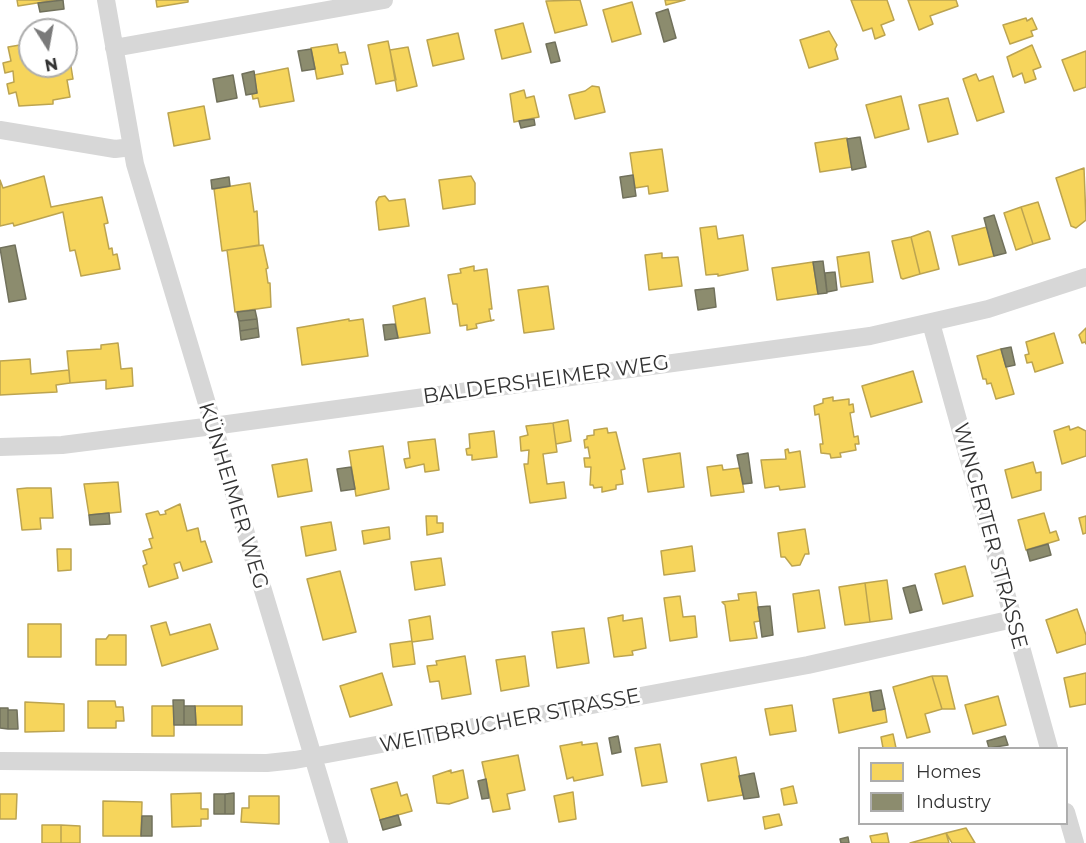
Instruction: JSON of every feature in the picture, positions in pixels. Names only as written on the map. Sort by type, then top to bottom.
[{"type":"street","name":"KÜNHEIMER WEG","points":[[106,0],[132,147],[164,266],[339,843]]},
{"type":"street","points":[[114,48],[384,0]]},
{"type":"street","points":[[0,130],[115,149],[132,147]]},
{"type":"street","name":"BALDERSHEIMER WEG","points":[[0,447],[62,445],[213,426],[850,338],[931,323],[1014,301],[1086,277]]},
{"type":"street","name":"WINGERTER STRASSE","points":[[931,323],[1011,603],[1013,619],[1049,747]]},
{"type":"street","name":"WEITBRUCHER STRASSE","points":[[0,761],[267,762],[312,757],[819,663],[1013,619]]},
{"type":"street","points":[[1068,819],[1075,843]]},
{"type":"building: Homes","points":[[17,0],[56,0],[18,6]]},
{"type":"building: Homes","points":[[156,0],[188,0],[188,2],[157,7]]},
{"type":"building: Homes","points":[[580,0],[587,25],[555,33],[546,1]]},
{"type":"building: Homes","points":[[665,0],[685,0],[666,5]]},
{"type":"building: Homes","points":[[851,0],[887,0],[894,20],[881,25],[885,35],[875,39],[872,28],[863,31]]},
{"type":"building: Homes","points":[[908,0],[956,0],[958,6],[930,16],[933,24],[919,30]]},
{"type":"building: Homes","points":[[632,2],[641,34],[612,42],[603,10]]},
{"type":"building: Homes","points":[[1026,18],[1027,21],[1032,18],[1037,29],[1031,31],[1033,36],[1010,44],[1003,25]]},
{"type":"building: Homes","points":[[523,23],[531,52],[502,59],[495,30]]},
{"type":"building: Homes","points":[[829,31],[837,45],[835,49],[838,59],[809,68],[800,40]]},
{"type":"building: Homes","points":[[458,33],[464,59],[433,66],[427,40]]},
{"type":"building: Homes","points":[[388,41],[396,80],[376,84],[368,45]]},
{"type":"building: Homes","points":[[337,44],[339,53],[345,52],[348,64],[341,65],[343,74],[317,79],[311,48]]},
{"type":"building: Homes","points":[[18,45],[18,78],[73,78],[67,80],[70,97],[53,100],[53,104],[19,106],[16,92],[9,94],[7,84],[14,82],[13,71],[5,73],[3,63],[11,61],[8,47]]},
{"type":"building: Homes","points":[[1032,45],[1041,67],[1033,70],[1036,79],[1025,83],[1022,73],[1013,77],[1007,57]]},
{"type":"building: Homes","points":[[408,47],[417,86],[397,91],[390,50]]},
{"type":"building: Homes","points":[[1086,51],[1086,87],[1074,91],[1062,60]]},
{"type":"building: Homes","points":[[288,68],[294,101],[260,107],[258,98],[253,99],[252,94],[257,93],[254,75]]},
{"type":"building: Homes","points":[[976,74],[979,81],[993,76],[1004,112],[977,121],[963,79]]},
{"type":"building: Homes","points":[[592,86],[599,87],[605,112],[575,119],[569,95],[585,91]]},
{"type":"building: Homes","points":[[524,90],[526,98],[534,96],[539,117],[514,122],[510,94]]},
{"type":"building: Homes","points":[[901,96],[909,129],[875,138],[866,105]]},
{"type":"building: Homes","points":[[948,98],[958,134],[928,142],[919,105]]},
{"type":"building: Homes","points":[[204,106],[210,139],[174,146],[168,113]]},
{"type":"building: Homes","points":[[847,138],[852,167],[820,172],[815,143]]},
{"type":"building: Homes","points":[[662,149],[668,191],[649,194],[648,186],[635,188],[630,153]]},
{"type":"building: Homes","points":[[1084,168],[1086,220],[1076,228],[1071,226],[1056,178]]},
{"type":"building: Homes","points":[[44,176],[51,207],[102,197],[108,223],[104,224],[109,249],[112,248],[113,255],[117,254],[120,269],[81,276],[75,250],[70,251],[63,212],[14,226],[13,223],[0,226],[0,180],[3,188]]},
{"type":"building: Homes","points":[[471,176],[475,183],[475,204],[443,209],[439,180]]},
{"type":"building: Homes","points":[[250,183],[254,212],[257,211],[259,245],[222,251],[214,189]]},
{"type":"building: Homes","points":[[385,196],[389,201],[405,199],[409,226],[379,230],[376,202],[379,197]]},
{"type":"building: Homes","points":[[1038,202],[1050,239],[1033,244],[1021,207]]},
{"type":"building: Homes","points":[[1021,207],[1033,244],[1016,250],[1004,213]]},
{"type":"building: Homes","points":[[716,226],[718,239],[743,235],[748,270],[718,276],[718,274],[706,275],[700,228]]},
{"type":"building: Homes","points":[[987,227],[994,256],[959,265],[952,236]]},
{"type":"building: Homes","points":[[928,231],[939,269],[920,274],[911,237]]},
{"type":"building: Homes","points":[[911,237],[920,274],[903,279],[892,241]]},
{"type":"building: Homes","points":[[263,245],[268,268],[266,269],[268,283],[270,283],[271,307],[235,312],[227,250]]},
{"type":"building: Homes","points":[[869,252],[873,282],[841,287],[837,257]]},
{"type":"building: Homes","points":[[662,253],[662,258],[678,257],[682,286],[649,290],[645,255]]},
{"type":"building: Homes","points":[[813,262],[818,294],[777,300],[772,268]]},
{"type":"building: Homes","points":[[474,266],[474,271],[487,269],[492,309],[489,309],[491,321],[476,324],[477,328],[467,330],[467,325],[460,326],[457,304],[453,304],[448,275],[461,273],[460,269]]},
{"type":"building: Homes","points":[[548,286],[554,329],[524,333],[518,290]]},
{"type":"building: Homes","points":[[425,298],[430,333],[398,338],[393,306]]},
{"type":"building: Homes","points":[[349,319],[349,321],[363,319],[368,356],[302,365],[297,328]]},
{"type":"building: Homes","points":[[1086,328],[1086,344],[1082,343],[1079,335]]},
{"type":"building: Homes","points":[[1054,333],[1063,363],[1035,372],[1032,362],[1027,363],[1025,355],[1029,354],[1026,342]]},
{"type":"building: Homes","points":[[118,343],[121,369],[132,368],[133,386],[106,389],[106,380],[70,383],[67,351],[101,349],[101,345]]},
{"type":"building: Homes","points":[[1001,349],[1014,394],[996,399],[991,383],[987,384],[986,379],[983,379],[977,356]]},
{"type":"building: Homes","points":[[30,359],[31,374],[69,370],[70,383],[56,385],[57,392],[0,395],[0,361]]},
{"type":"building: Homes","points":[[913,371],[922,402],[871,417],[862,386]]},
{"type":"building: Homes","points":[[833,397],[833,401],[849,399],[849,405],[853,404],[854,412],[850,413],[854,437],[858,436],[859,444],[855,444],[856,450],[840,453],[841,457],[831,458],[830,454],[821,453],[820,444],[823,444],[819,414],[815,415],[814,406],[823,403],[823,399]]},
{"type":"building: Homes","points":[[568,420],[571,441],[556,444],[553,423]]},
{"type":"building: Homes","points":[[553,423],[557,452],[543,454],[547,484],[564,482],[566,498],[530,503],[524,464],[528,464],[529,450],[521,451],[520,437],[528,435],[526,426]]},
{"type":"building: Homes","points":[[1069,426],[1070,430],[1078,427],[1086,431],[1086,456],[1062,464],[1054,431]]},
{"type":"building: Homes","points":[[607,428],[608,433],[616,432],[625,469],[621,470],[623,484],[616,485],[616,489],[602,492],[602,487],[594,488],[590,485],[591,467],[585,467],[584,458],[590,458],[584,440],[587,436],[594,435],[594,430]]},
{"type":"building: Homes","points":[[494,431],[497,457],[472,460],[472,455],[467,455],[466,449],[470,448],[469,434]]},
{"type":"building: Homes","points":[[435,439],[439,470],[425,472],[424,464],[406,468],[404,459],[410,458],[408,442]]},
{"type":"building: Homes","points":[[383,446],[389,489],[356,496],[349,451]]},
{"type":"building: Homes","points":[[788,449],[789,453],[800,451],[805,487],[780,490],[779,486],[765,488],[761,460],[786,459],[785,450]]},
{"type":"building: Homes","points":[[680,453],[684,487],[648,492],[643,459]]},
{"type":"building: Homes","points":[[307,459],[312,491],[278,497],[272,465]]},
{"type":"building: Homes","points":[[1033,462],[1036,473],[1041,472],[1041,490],[1012,498],[1005,470]]},
{"type":"building: Homes","points":[[722,465],[723,470],[740,468],[744,492],[711,496],[707,467]]},
{"type":"building: Homes","points":[[118,482],[121,512],[89,515],[84,484]]},
{"type":"building: Homes","points":[[51,488],[53,518],[40,518],[41,529],[22,530],[17,489]]},
{"type":"building: Homes","points":[[180,504],[187,531],[198,528],[201,542],[205,541],[212,562],[183,571],[180,562],[174,564],[178,578],[149,587],[143,566],[147,564],[143,551],[152,548],[149,539],[153,538],[146,514],[158,511],[160,515],[166,514],[165,511]]},
{"type":"building: Homes","points":[[1044,513],[1050,533],[1056,531],[1059,540],[1026,550],[1018,520]]},
{"type":"building: Homes","points":[[426,516],[437,516],[437,523],[443,523],[443,532],[427,535]]},
{"type":"building: Homes","points":[[1086,516],[1086,533],[1083,534],[1079,518]]},
{"type":"building: Homes","points":[[331,522],[336,550],[306,556],[301,527]]},
{"type":"building: Homes","points":[[389,527],[390,539],[364,544],[362,531]]},
{"type":"building: Homes","points":[[805,529],[809,554],[805,554],[800,565],[792,566],[785,557],[781,557],[778,533]]},
{"type":"building: Homes","points":[[692,546],[695,571],[664,575],[661,551]]},
{"type":"building: Homes","points":[[57,549],[71,549],[71,570],[58,571]]},
{"type":"building: Homes","points":[[441,558],[445,585],[415,590],[411,562]]},
{"type":"building: Homes","points":[[965,566],[973,596],[943,604],[935,574]]},
{"type":"building: Homes","points":[[340,571],[356,632],[323,640],[307,579]]},
{"type":"building: Homes","points":[[887,580],[892,619],[870,622],[865,583]]},
{"type":"building: Homes","points":[[865,583],[870,622],[845,625],[839,587]]},
{"type":"building: Homes","points":[[819,590],[825,628],[798,632],[793,594]]},
{"type":"building: Homes","points":[[756,592],[760,621],[754,622],[757,638],[730,641],[725,605],[722,602],[739,600],[738,594]]},
{"type":"building: Homes","points":[[680,596],[683,617],[695,616],[697,637],[670,641],[664,598]]},
{"type":"building: Homes","points":[[1077,609],[1086,635],[1086,644],[1057,653],[1046,620]]},
{"type":"building: Homes","points":[[623,615],[623,621],[642,618],[646,648],[632,651],[633,655],[614,657],[608,618]]},
{"type":"building: Homes","points":[[430,616],[433,639],[412,642],[409,620]]},
{"type":"building: Homes","points":[[166,622],[170,635],[210,624],[218,649],[162,666],[151,626]]},
{"type":"building: Homes","points":[[28,624],[61,624],[61,657],[28,657]]},
{"type":"building: Homes","points":[[584,628],[589,663],[557,668],[552,632]]},
{"type":"building: Homes","points":[[109,635],[126,635],[126,665],[96,665],[96,639],[106,639]]},
{"type":"building: Homes","points":[[412,641],[415,664],[393,667],[390,644]]},
{"type":"building: Homes","points":[[465,656],[471,694],[442,699],[439,681],[430,682],[427,666],[437,665],[436,661]]},
{"type":"building: Homes","points":[[525,656],[529,686],[501,691],[496,660]]},
{"type":"building: Homes","points":[[382,673],[392,705],[350,717],[340,686]]},
{"type":"building: Homes","points":[[1086,673],[1086,704],[1070,707],[1064,678]]},
{"type":"building: Homes","points":[[932,676],[942,709],[925,714],[930,732],[907,738],[893,687]]},
{"type":"building: Homes","points":[[932,676],[947,676],[955,709],[942,709]]},
{"type":"building: Homes","points":[[870,692],[873,711],[885,709],[887,722],[839,733],[833,699]]},
{"type":"building: Homes","points":[[998,696],[1006,725],[973,734],[965,705]]},
{"type":"building: Homes","points":[[88,701],[115,701],[116,707],[123,707],[124,721],[116,721],[116,728],[88,728]]},
{"type":"building: Homes","points":[[25,702],[64,704],[64,731],[25,732]]},
{"type":"building: Homes","points":[[792,705],[796,731],[770,735],[765,709]]},
{"type":"building: Homes","points":[[152,706],[174,706],[174,736],[152,736]]},
{"type":"building: Homes","points":[[195,706],[242,706],[242,725],[196,725]]},
{"type":"building: Homes","points":[[893,734],[896,747],[883,747],[881,737]]},
{"type":"building: Homes","points":[[582,742],[582,745],[597,743],[603,775],[574,781],[573,777],[567,779],[560,746]]},
{"type":"building: Homes","points":[[660,744],[667,782],[642,786],[635,748]]},
{"type":"building: Homes","points":[[518,755],[525,790],[507,794],[510,809],[493,812],[482,762]]},
{"type":"building: Homes","points":[[736,757],[743,795],[708,801],[701,764]]},
{"type":"building: Homes","points":[[451,770],[451,773],[463,770],[468,798],[449,804],[437,803],[433,776]]},
{"type":"building: Homes","points":[[397,782],[401,796],[407,794],[412,811],[380,820],[371,789]]},
{"type":"building: Homes","points":[[793,786],[797,803],[784,805],[781,789]]},
{"type":"building: Homes","points":[[573,792],[576,819],[559,822],[554,796]]},
{"type":"building: Homes","points":[[201,793],[201,809],[208,809],[208,819],[201,819],[201,826],[172,827],[171,794]]},
{"type":"building: Homes","points":[[0,794],[17,794],[16,819],[0,819]]},
{"type":"building: Homes","points":[[249,796],[279,796],[279,824],[241,822],[242,808],[249,808]]},
{"type":"building: Homes","points":[[103,801],[142,802],[141,836],[103,836]]},
{"type":"building: Homes","points":[[779,814],[782,825],[765,829],[763,817]]},
{"type":"building: Homes","points":[[42,825],[61,825],[61,843],[42,843]]},
{"type":"building: Homes","points":[[61,825],[80,826],[80,843],[61,843]]},
{"type":"building: Homes","points":[[966,828],[975,843],[952,843],[946,833]]},
{"type":"building: Homes","points":[[887,833],[889,843],[872,843],[870,836]]},
{"type":"building: Homes","points":[[946,833],[949,843],[910,843]]},
{"type":"building: Industry","points":[[63,0],[64,9],[40,12],[38,3]]},
{"type":"building: Industry","points":[[668,9],[676,38],[664,42],[656,13]]},
{"type":"building: Industry","points":[[555,42],[560,61],[551,63],[546,44]]},
{"type":"building: Industry","points":[[311,49],[315,69],[302,71],[298,51]]},
{"type":"building: Industry","points":[[254,71],[257,93],[246,95],[242,74]]},
{"type":"building: Industry","points":[[233,75],[237,98],[217,102],[213,79]]},
{"type":"building: Industry","points":[[534,119],[535,125],[521,128],[519,121]]},
{"type":"building: Industry","points":[[860,137],[866,167],[852,170],[847,139]]},
{"type":"building: Industry","points":[[633,175],[636,196],[623,198],[620,177]]},
{"type":"building: Industry","points":[[229,177],[230,186],[212,189],[211,180]]},
{"type":"building: Industry","points":[[994,215],[1006,253],[994,256],[984,218]]},
{"type":"building: Industry","points":[[15,245],[26,299],[9,302],[0,248]]},
{"type":"building: Industry","points":[[823,261],[827,293],[818,294],[813,262]]},
{"type":"building: Industry","points":[[835,272],[837,290],[827,292],[825,273]]},
{"type":"building: Industry","points":[[714,288],[716,307],[698,310],[695,290]]},
{"type":"building: Industry","points":[[255,310],[257,319],[239,321],[237,312]]},
{"type":"building: Industry","points":[[257,319],[258,328],[240,331],[239,321]]},
{"type":"building: Industry","points":[[395,324],[398,338],[385,340],[383,325]]},
{"type":"building: Industry","points":[[258,328],[259,337],[241,340],[240,331]]},
{"type":"building: Industry","points":[[1011,347],[1015,365],[1006,367],[1001,349]]},
{"type":"building: Industry","points":[[748,453],[752,483],[743,484],[737,455]]},
{"type":"building: Industry","points":[[351,467],[355,489],[341,491],[337,469]]},
{"type":"building: Industry","points":[[109,513],[110,524],[90,525],[89,515]]},
{"type":"building: Industry","points":[[1048,544],[1051,555],[1030,561],[1027,550]]},
{"type":"building: Industry","points":[[915,585],[922,610],[910,613],[903,588]]},
{"type":"building: Industry","points":[[770,606],[773,635],[762,637],[758,607]]},
{"type":"building: Industry","points":[[881,690],[885,709],[873,711],[870,692]]},
{"type":"building: Industry","points":[[173,700],[184,700],[184,725],[174,725]]},
{"type":"building: Industry","points":[[184,706],[195,706],[196,725],[184,725]]},
{"type":"building: Industry","points":[[0,708],[8,708],[8,729],[0,728]]},
{"type":"building: Industry","points":[[8,710],[17,710],[18,729],[8,729]]},
{"type":"building: Industry","points":[[618,736],[621,752],[612,754],[609,738]]},
{"type":"building: Industry","points":[[1005,736],[1008,745],[989,747],[987,741]]},
{"type":"building: Industry","points":[[754,773],[759,797],[744,799],[739,776]]},
{"type":"building: Industry","points":[[486,779],[489,798],[482,799],[478,781]]},
{"type":"building: Industry","points":[[234,793],[234,814],[225,814],[225,794]]},
{"type":"building: Industry","points":[[214,794],[225,794],[225,814],[214,814]]},
{"type":"building: Industry","points":[[398,815],[401,825],[383,830],[380,820]]},
{"type":"building: Industry","points":[[142,816],[152,816],[152,836],[141,836]]},
{"type":"building: Industry","points":[[848,837],[849,843],[841,843],[840,839]]}]
